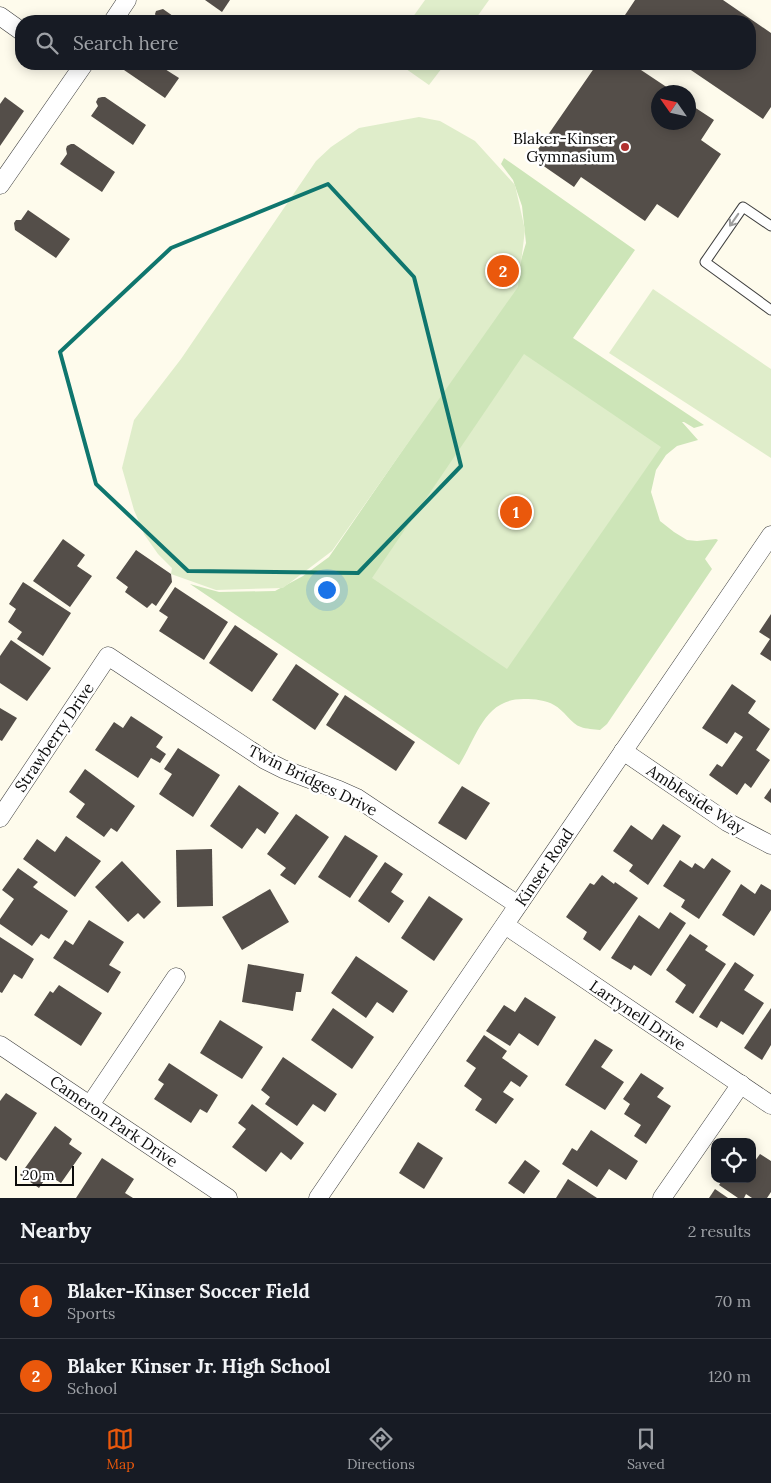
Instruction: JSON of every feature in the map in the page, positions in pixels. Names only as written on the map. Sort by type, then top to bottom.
[{"type":"street","points":[[117,15],[127,0]]},
{"type":"street","points":[[0,16],[15,26]]},
{"type":"street","points":[[0,185],[74,70]]},
{"type":"street","name":"Kinser Road","points":[[318,1198],[771,535]]},
{"type":"street","name":"Strawberry Drive","points":[[0,818],[108,656]]},
{"type":"street","name":"Twin Bridges Drive","points":[[108,656],[265,760],[283,769],[339,790],[373,808],[518,905]]},
{"type":"street","name":"Ambleside Way","points":[[623,751],[727,822],[771,845]]},
{"type":"street","name":"Larrynell Drive","points":[[505,924],[771,1105]]},
{"type":"street","points":[[90,1105],[176,977]]},
{"type":"street","name":"Cameron Park Drive","points":[[0,1045],[228,1198]]},
{"type":"street","points":[[662,1198],[741,1084]]},
{"type":"lane","points":[[771,226],[743,207],[705,262],[771,310]]},
{"type":"highlighted area","points":[[328,184],[414,277],[461,466],[358,573],[188,571],[96,484],[60,352],[171,248]]},
{"type":"green space","points":[[425,0],[489,0],[478,15],[414,15]]},
{"type":"green space","points":[[408,70],[440,70],[429,85]]},
{"type":"green space","points":[[419,117],[440,121],[475,141],[515,185],[525,230],[518,287],[332,551],[283,588],[216,590],[171,574],[172,568],[158,554],[144,534],[134,510],[122,468],[134,420],[181,359],[316,161],[331,147],[359,128]]},
{"type":"green space","points":[[504,158],[635,250],[573,338],[704,425],[694,428],[682,422],[698,440],[677,446],[666,455],[656,470],[651,492],[660,521],[674,532],[687,540],[718,540],[705,559],[712,569],[607,724],[600,730],[583,728],[574,723],[558,707],[551,703],[529,699],[511,700],[500,705],[483,721],[459,765],[190,584],[219,592],[275,591],[303,576],[329,557],[512,291],[526,243],[522,206],[513,180],[501,164]]},
{"type":"green space","points":[[653,289],[771,369],[771,458],[609,353]]},
{"type":"green space","points":[[524,354],[661,447],[507,669],[372,578]]},
{"type":"building","points":[[205,0],[230,0],[222,12]]},
{"type":"building","points":[[635,0],[723,0],[745,15],[625,15]]},
{"type":"building","points":[[163,9],[172,15],[155,15],[156,11]]},
{"type":"building","points":[[756,23],[771,33],[771,107],[763,119],[691,70],[756,70]]},
{"type":"building","points":[[124,70],[166,70],[179,78],[165,98]]},
{"type":"building","name":"Blaker-Kinser Gymnasium","points":[[593,70],[641,70],[664,85],[651,85],[651,130],[696,130],[696,108],[714,120],[701,140],[721,154],[678,218],[657,204],[645,221],[581,177],[574,187],[532,158]]},
{"type":"building","points":[[5,97],[24,111],[0,146],[0,104]]},
{"type":"building","points":[[105,97],[146,125],[133,145],[91,116],[98,106],[96,102],[98,98]]},
{"type":"building","points":[[74,144],[115,172],[102,192],[60,164],[67,154],[67,146]]},
{"type":"building","points":[[28,210],[70,239],[56,258],[15,230],[14,223],[16,220],[21,220]]},
{"type":"building","points":[[63,539],[85,555],[77,566],[92,576],[70,607],[33,581]]},
{"type":"building","points":[[136,550],[171,574],[172,582],[156,606],[152,603],[147,608],[125,592],[128,587],[116,578]]},
{"type":"building","points":[[23,582],[71,613],[43,656],[17,639],[22,632],[8,622],[16,609],[9,604]]},
{"type":"building","points":[[175,587],[228,622],[204,660],[159,631],[168,617],[159,611]]},
{"type":"building","points":[[771,614],[771,661],[760,654],[770,639],[759,632]]},
{"type":"building","points":[[235,625],[278,654],[252,692],[209,663]]},
{"type":"building","points":[[11,640],[51,668],[27,701],[0,683],[0,656]]},
{"type":"building","points":[[296,664],[339,694],[315,730],[272,700]]},
{"type":"building","points":[[732,684],[756,701],[748,713],[770,729],[756,750],[770,760],[751,788],[745,783],[737,795],[709,775],[717,764],[722,767],[743,737],[735,732],[727,744],[702,728]]},
{"type":"building","points":[[345,695],[415,742],[396,771],[326,725]]},
{"type":"building","points":[[0,708],[17,718],[2,741],[0,740]]},
{"type":"building","points":[[131,716],[163,737],[156,747],[166,754],[160,763],[151,758],[138,778],[95,750],[114,722],[123,728]]},
{"type":"building","points":[[178,748],[220,775],[193,817],[159,794],[172,774],[164,769]]},
{"type":"building","points":[[85,769],[135,806],[117,832],[111,828],[104,837],[76,817],[85,804],[69,792]]},
{"type":"building","points":[[239,785],[279,813],[265,834],[257,828],[242,849],[210,826]]},
{"type":"building","points":[[462,786],[490,803],[466,840],[438,823]]},
{"type":"building","points":[[771,788],[771,803],[764,798]]},
{"type":"building","points":[[296,814],[329,837],[295,885],[280,875],[286,868],[267,854]]},
{"type":"building","points":[[663,824],[681,836],[648,885],[629,871],[633,865],[613,851],[631,825],[652,840]]},
{"type":"building","points":[[345,835],[378,856],[350,898],[318,877]]},
{"type":"building","points":[[66,836],[101,861],[75,897],[23,859],[37,839],[55,852]]},
{"type":"building","points":[[212,849],[213,906],[177,907],[176,850]]},
{"type":"building","points":[[712,858],[731,871],[699,919],[681,907],[685,900],[663,886],[680,860],[692,868],[695,863],[704,869]]},
{"type":"building","points":[[122,861],[161,902],[144,919],[138,913],[128,922],[95,887]]},
{"type":"building","points":[[385,862],[403,874],[391,892],[404,901],[389,923],[358,901]]},
{"type":"building","points":[[18,868],[38,882],[33,887],[68,911],[49,939],[41,934],[32,946],[0,924],[0,919],[14,899],[2,890]]},
{"type":"building","points":[[602,875],[638,898],[600,951],[583,939],[587,932],[566,917],[590,883],[594,885]]},
{"type":"building","points":[[741,884],[755,894],[761,884],[771,890],[771,910],[754,936],[722,915]]},
{"type":"building","points":[[270,889],[289,922],[242,950],[222,917]]},
{"type":"building","points":[[429,896],[463,919],[434,961],[401,938]]},
{"type":"building","points":[[670,912],[686,923],[651,976],[634,965],[631,970],[611,958],[639,915],[659,929]]},
{"type":"building","points":[[89,920],[124,942],[109,965],[121,972],[108,993],[53,958],[65,940],[73,945]]},
{"type":"building","points":[[690,934],[708,946],[705,950],[726,964],[693,1014],[675,1002],[686,985],[666,970]]},
{"type":"building","points":[[0,937],[34,959],[22,979],[14,974],[2,993],[0,992]]},
{"type":"building","points":[[356,956],[408,991],[393,1013],[377,1002],[366,1018],[331,993]]},
{"type":"building","points":[[735,962],[754,975],[744,990],[764,1003],[743,1035],[721,1021],[717,1028],[699,1017]]},
{"type":"building","points":[[248,964],[304,974],[301,992],[296,992],[293,1011],[242,1002]]},
{"type":"building","points":[[59,985],[102,1013],[81,1046],[34,1015],[50,991],[53,993]]},
{"type":"building","points":[[525,997],[556,1017],[538,1046],[519,1033],[510,1046],[486,1031],[504,1005],[515,1012]]},
{"type":"building","points":[[333,1008],[374,1037],[352,1069],[311,1040]]},
{"type":"building","points":[[771,1008],[771,1045],[762,1060],[744,1048]]},
{"type":"building","points":[[220,1020],[263,1047],[242,1079],[200,1053]]},
{"type":"building","points":[[484,1035],[507,1051],[502,1058],[528,1076],[520,1087],[511,1081],[503,1092],[514,1099],[496,1124],[475,1110],[482,1099],[464,1086],[476,1068],[466,1061]]},
{"type":"building","points":[[595,1039],[613,1050],[601,1067],[624,1082],[605,1110],[565,1085]]},
{"type":"building","points":[[283,1057],[337,1094],[325,1112],[313,1104],[297,1126],[265,1104],[270,1097],[261,1090]]},
{"type":"building","points":[[169,1063],[218,1095],[207,1113],[200,1109],[191,1123],[154,1099],[164,1084],[158,1080]]},
{"type":"building","points":[[641,1073],[664,1088],[657,1097],[671,1106],[646,1144],[634,1136],[641,1125],[624,1114],[630,1104],[623,1099]]},
{"type":"building","points":[[6,1093],[37,1113],[6,1161],[0,1157],[0,1101]]},
{"type":"building","points":[[252,1104],[304,1143],[291,1160],[281,1152],[266,1172],[232,1147],[246,1129],[238,1123]]},
{"type":"building","points":[[55,1126],[72,1139],[69,1144],[82,1153],[61,1183],[48,1175],[39,1188],[20,1175]]},
{"type":"building","points":[[591,1130],[638,1161],[626,1180],[609,1169],[597,1187],[562,1164],[572,1148],[577,1151]]},
{"type":"building","points":[[418,1142],[443,1158],[424,1189],[399,1173]]},
{"type":"building","points":[[760,1154],[771,1161],[771,1192],[767,1198],[752,1198],[746,1194],[744,1198],[738,1198],[719,1185],[720,1183],[756,1183],[756,1160]]},
{"type":"building","points":[[102,1158],[134,1179],[125,1193],[133,1198],[76,1198]]},
{"type":"building","points":[[525,1160],[540,1171],[524,1194],[508,1183]]},
{"type":"building","points":[[568,1179],[597,1198],[556,1198]]},
{"type":"building","points":[[715,1189],[728,1198],[709,1198]]},
{"type":"place","name":"Blaker-Kinser Gymnasium","points":[[625,147]]},
{"type":"place","name":"Blaker Kinser Jr. High School","points":[[503,271]]},
{"type":"place","name":"Blaker-Kinser Soccer Field","points":[[516,512]]}]
